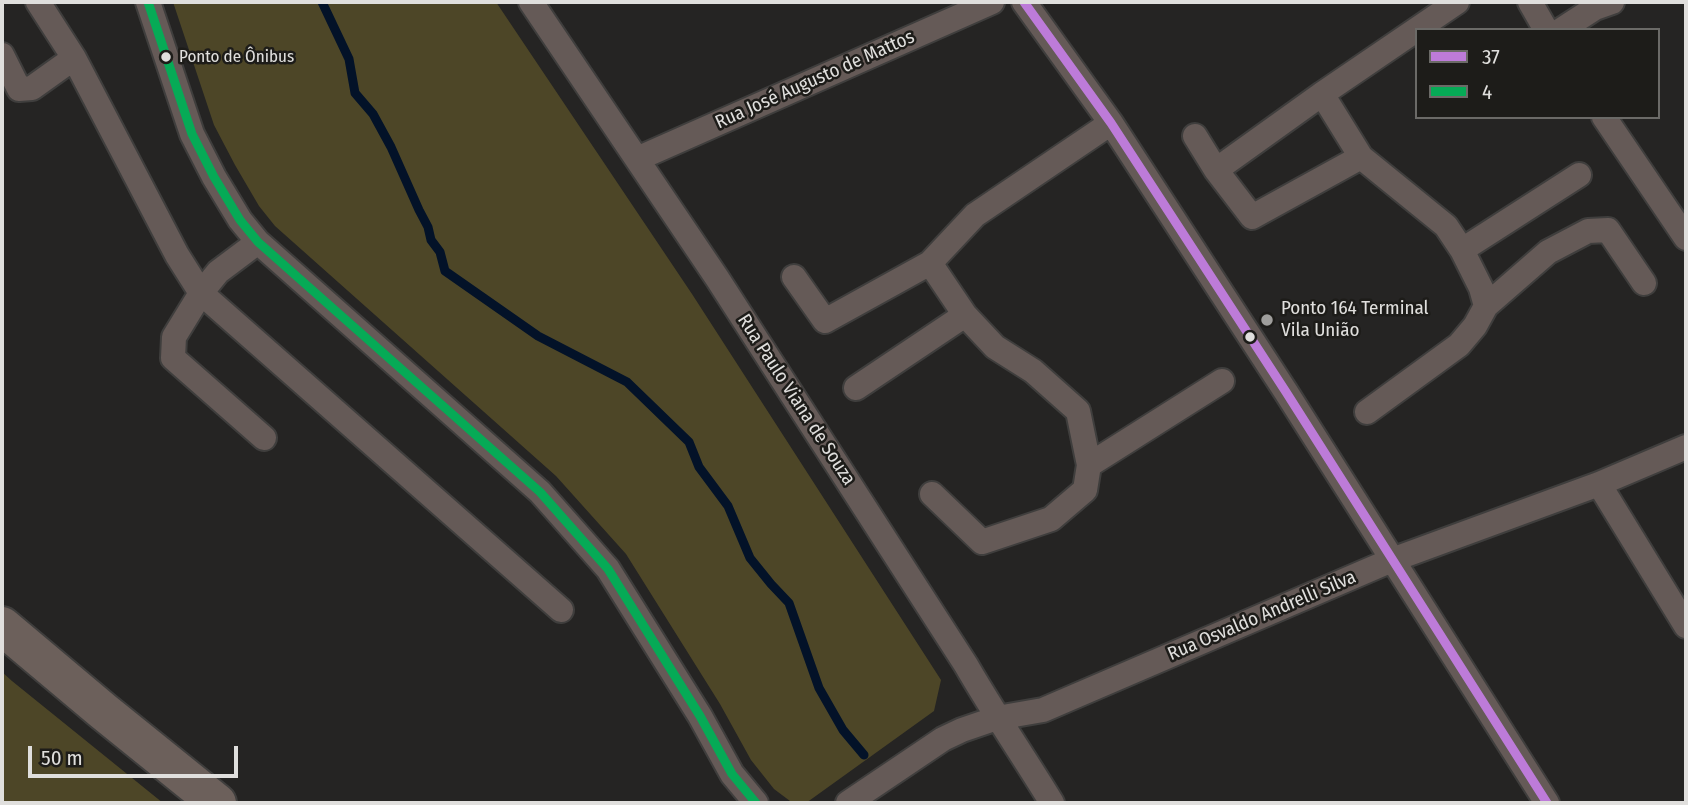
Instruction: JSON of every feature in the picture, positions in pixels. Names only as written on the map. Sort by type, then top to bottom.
[{"type":"highway","points":[[2,626],[217,803]]},
{"type":"street","points":[[38,2],[74,58],[177,255],[201,293],[561,610]]},
{"type":"street","points":[[148,2],[192,134],[240,220],[258,242],[540,492],[615,580],[700,716],[732,774],[756,803]]},
{"type":"street","name":"Rua Paulo Viana de Souza","points":[[531,2],[717,278],[1052,803]]},
{"type":"street","name":"Rua José Augusto de Mattos","points":[[637,159],[992,2]]},
{"type":"street","points":[[1024,2],[1111,123],[1279,380],[1547,803]]},
{"type":"street","points":[[1419,28],[1457,2]]},
{"type":"street","points":[[1530,2],[1545,28]]},
{"type":"street","points":[[1564,28],[1595,8],[1612,2]]},
{"type":"street","points":[[1216,170],[1415,31]]},
{"type":"street","points":[[2,55],[19,89],[32,88],[74,58]]},
{"type":"street","points":[[1322,94],[1361,157],[1446,226],[1462,250],[1481,288],[1486,306]]},
{"type":"street","points":[[1605,119],[1686,239]]},
{"type":"street","points":[[794,277],[825,321],[930,263],[975,215],[1111,123]]},
{"type":"street","points":[[1195,136],[1216,170],[1252,217],[1361,157]]},
{"type":"street","points":[[1462,250],[1579,175]]},
{"type":"street","points":[[1367,412],[1460,345],[1486,306],[1548,252],[1588,231],[1608,230],[1644,283]]},
{"type":"street","points":[[258,242],[218,272],[201,293],[174,337],[173,358],[264,438]]},
{"type":"street","points":[[930,263],[965,315],[995,347],[1033,371],[1078,411],[1089,465],[1085,490],[1051,519],[982,542],[932,494]]},
{"type":"street","points":[[856,388],[965,315]]},
{"type":"street","points":[[1089,465],[1222,382]]},
{"type":"street","name":"Rua Osvaldo Andrelli Silva","points":[[848,803],[943,739],[962,730],[997,718],[1043,710],[1392,560],[1599,484],[1686,447]]},
{"type":"street","points":[[1599,484],[1686,626]]},
{"type":"shaded area","points":[[173,2],[496,2],[692,294],[941,680],[934,711],[806,803],[790,801],[774,789],[751,760],[720,704],[626,554],[556,476],[275,226],[259,206],[214,125]]},
{"type":"shaded area","points":[[2,672],[12,681],[163,803],[2,803]]},
{"type":"waterway","points":[[322,2],[349,59],[355,93],[373,114],[391,147],[428,227],[431,240],[440,252],[445,271],[538,336],[627,382],[689,442],[699,467],[728,506],[750,558],[789,603],[819,688],[843,730],[864,755]]},
{"type":"transit line","name":"4","points":[[148,2],[192,134],[240,220],[258,242],[540,492],[608,569],[700,716],[732,774],[756,803]]},
{"type":"transit line","name":"37","points":[[1024,2],[1111,123],[1286,392],[1547,803]]},
{"type":"place","name":"Ponto de Ônibus","points":[[166,57]]},
{"type":"place","name":"Ponto 164 Terminal Vila União","points":[[1267,320]]}]
